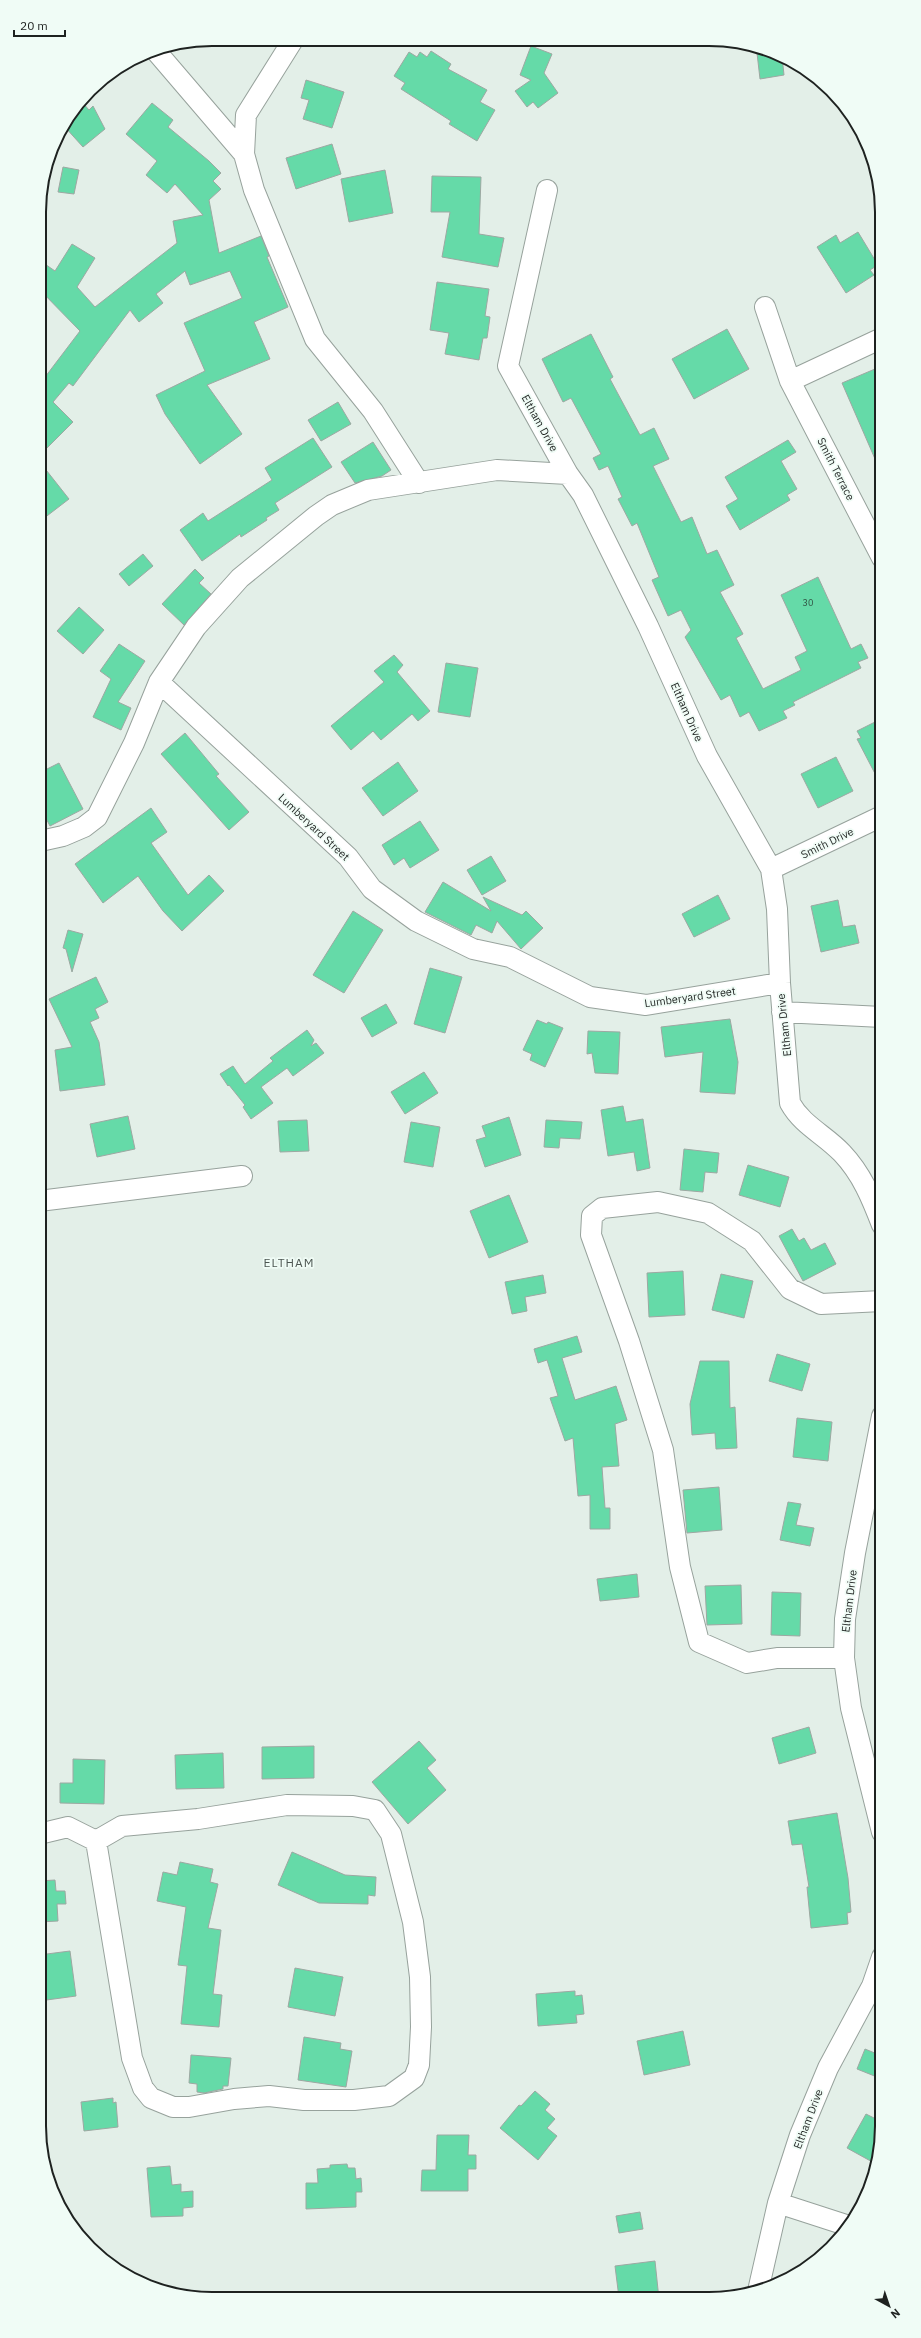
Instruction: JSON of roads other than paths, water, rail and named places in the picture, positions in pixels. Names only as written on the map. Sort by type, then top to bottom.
[{"type":"street","points":[[290,46],[246,115],[244,154],[254,190],[315,339],[373,411],[419,483]]},
{"type":"street","points":[[159,55],[244,154]]},
{"type":"street","name":"Eltham Drive","points":[[547,190],[508,366],[568,474],[583,496],[648,626],[707,756],[771,870],[777,909],[780,983],[790,1103],[797,1115],[842,1153],[866,1186],[875,1208]]},
{"type":"street","name":"Smith Terrace","points":[[765,307],[790,381],[875,545]]},
{"type":"street","points":[[790,381],[875,341]]},
{"type":"street","points":[[46,840],[63,836],[84,828],[97,817],[134,742],[160,682],[196,627],[240,578],[293,533],[332,505],[368,490],[497,470],[568,474]]},
{"type":"street","name":"Lumberyard Street","points":[[160,682],[348,857],[372,889],[423,925],[473,949],[510,957],[590,997],[646,1005],[780,983]]},
{"type":"street","name":"Smith Drive","points":[[771,870],[875,819]]},
{"type":"street","points":[[782,1012],[875,1017]]},
{"type":"street","points":[[46,1200],[242,1176]]},
{"type":"street","points":[[844,1658],[776,1658],[747,1663],[699,1642],[680,1567],[663,1450],[629,1341],[591,1235],[592,1216],[602,1208],[658,1202],[708,1214],[752,1241],[790,1289],[821,1304],[875,1302]]},
{"type":"street","name":"Eltham Drive","points":[[875,1450],[854,1553],[845,1619],[844,1658],[852,1708],[875,1803]]},
{"type":"street","points":[[287,1805],[353,1806],[375,1810],[391,1834],[413,1922],[420,1977],[421,2027],[419,2065],[414,2078],[389,2096],[354,2100],[304,2100],[269,2096],[234,2099],[189,2107],[172,2107],[151,2098],[142,2088],[132,2058],[96,1841],[122,1826],[198,1819],[287,1805]]},
{"type":"street","points":[[46,1832],[68,1827],[96,1841]]},
{"type":"street","name":"Eltham Drive","points":[[760,2284],[778,2203],[800,2135],[828,2068],[872,1986],[875,1977]]},
{"type":"street","points":[[778,2203],[843,2224]]},
{"type":"district","name":"ELTHAM","points":[[289,1263]]}]
